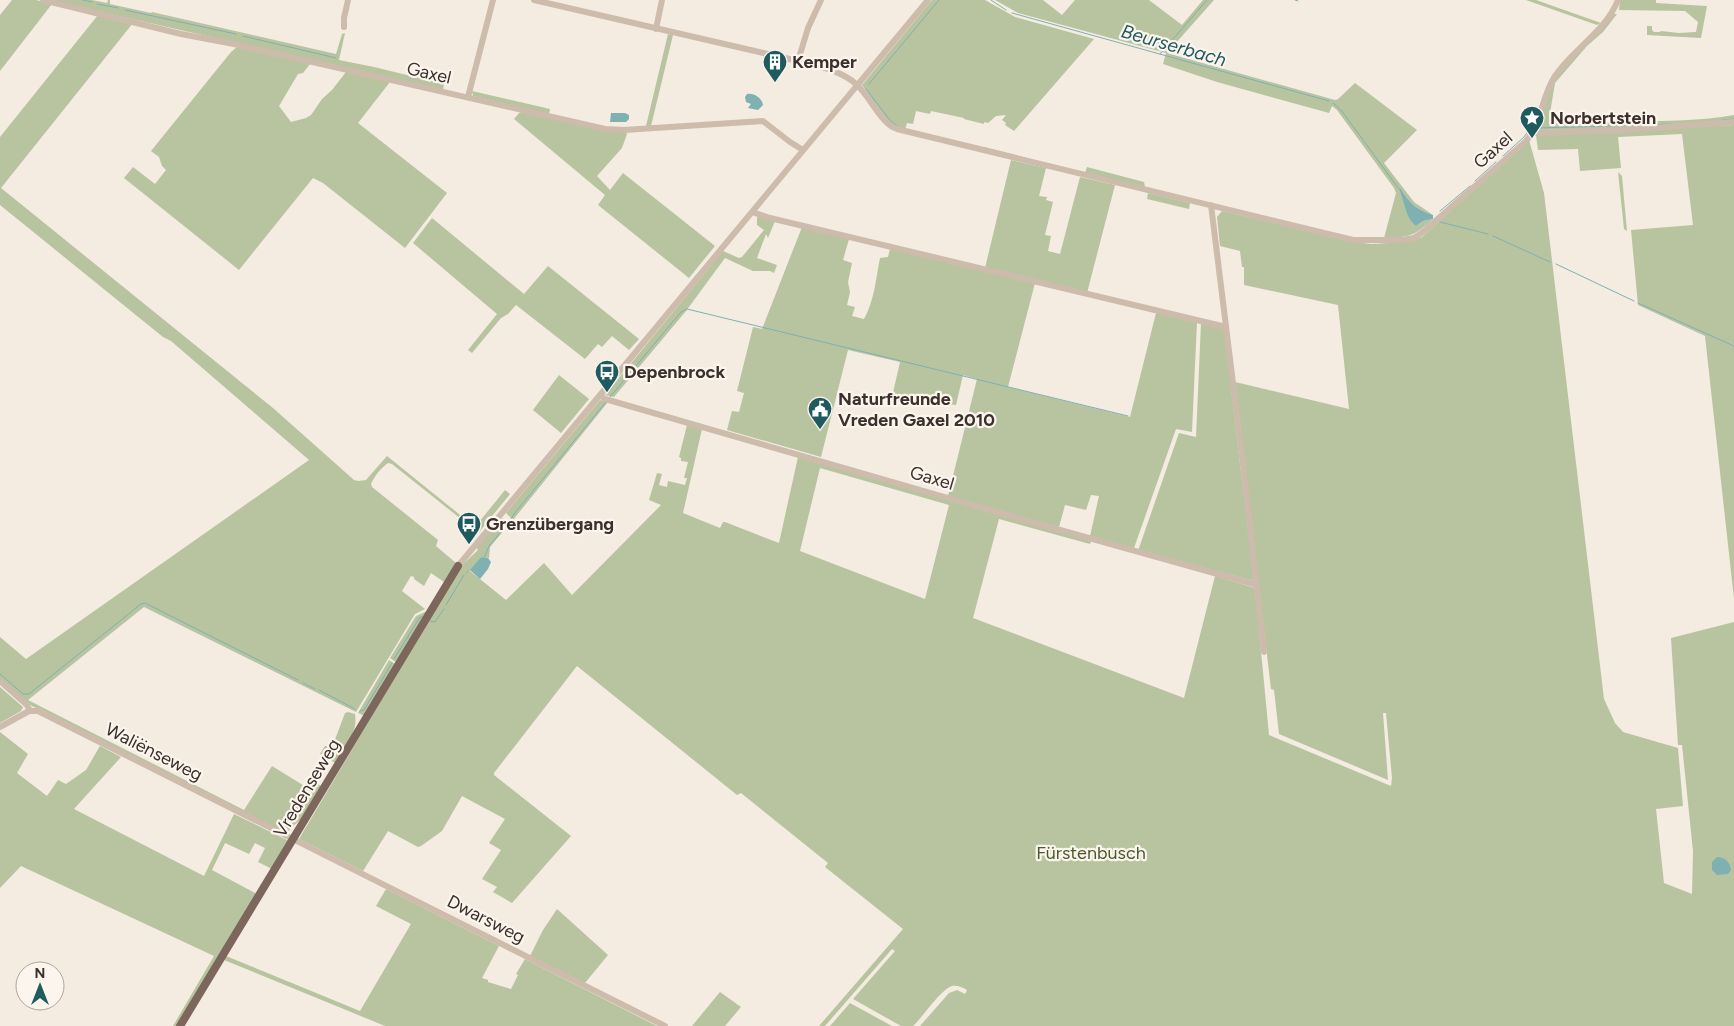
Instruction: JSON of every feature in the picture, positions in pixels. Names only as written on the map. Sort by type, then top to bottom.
[{"type":"main road","name":"Vredenseweg","points":[[180,1026],[458,566]]},
{"type":"street","name":"Gaxel","points":[[43,0],[181,34],[244,46],[610,130],[763,120],[803,150]]},
{"type":"street","points":[[344,27],[348,0]]},
{"type":"street","points":[[468,98],[492,0]]},
{"type":"street","name":"Gaxel","points":[[534,0],[798,61],[832,71],[857,85],[870,99],[886,122],[897,129],[1353,240],[1367,241],[1414,238],[1427,229],[1524,142],[1533,133],[1549,86],[1555,76],[1570,57],[1605,22],[1618,0]]},
{"type":"street","points":[[656,29],[662,0]]},
{"type":"street","points":[[798,61],[808,28],[821,0]]},
{"type":"street","points":[[458,566],[928,0]]},
{"type":"street","points":[[1533,133],[1625,130],[1734,122]]},
{"type":"street","points":[[1211,205],[1264,652]]},
{"type":"street","points":[[752,212],[1226,327]]},
{"type":"street","name":"Gaxel","points":[[600,395],[606,399],[1257,585]]},
{"type":"street","points":[[0,682],[27,705],[30,710],[0,727]]},
{"type":"street","name":"Waliënseweg","points":[[30,710],[38,711],[293,839]]},
{"type":"street","name":"Dwarsweg","points":[[293,839],[665,1026]]},
{"type":"green space","points":[[12,0],[36,0],[52,4],[0,71],[0,15]]},
{"type":"green space","points":[[49,0],[92,0],[107,3],[110,0],[110,4],[336,54],[342,34],[345,33],[339,60],[444,84],[443,90]]},
{"type":"green space","points":[[932,0],[985,0],[1015,17],[1094,39],[1014,131],[1005,125],[1006,123],[1002,120],[1006,115],[996,116],[988,123],[984,122],[984,124],[931,111],[930,114],[916,111],[913,124],[907,123],[905,130],[891,126],[862,85]]},
{"type":"green space","points":[[995,0],[1043,0],[1062,15],[1075,0],[1149,0],[1182,25],[1203,0],[1214,0],[1167,53],[1335,100],[1355,83],[1417,130],[1384,163],[1414,202],[1433,215],[1422,211],[1414,205],[1399,189],[1413,224],[1416,226],[1423,221],[1433,219],[1410,235],[1384,238],[1396,193],[1337,110],[1332,106],[1329,113],[1217,82],[1163,64],[1166,53],[1018,13]]},
{"type":"green space","points":[[1526,0],[1536,0],[1601,23],[1597,25]]},
{"type":"green space","points":[[1620,0],[1656,0],[1656,3],[1707,6],[1701,38],[1647,35],[1647,26],[1652,26],[1654,32],[1696,32],[1698,22],[1685,11],[1619,10]]},
{"type":"green space","points":[[1614,14],[1617,14],[1603,32],[1587,46],[1555,83],[1551,117],[1561,120],[1592,122],[1684,120],[1734,115],[1734,122],[1639,128],[1537,130],[1536,128],[1555,78]]},
{"type":"green space","points":[[98,15],[133,23],[1,188],[273,408],[354,480],[366,480],[387,456],[475,527],[505,490],[510,494],[480,531],[476,531],[392,464],[388,463],[376,475],[371,484],[372,487],[438,540],[436,546],[456,563],[444,582],[431,573],[424,586],[411,576],[402,591],[425,609],[415,614],[356,712],[144,607],[28,700],[244,810],[272,766],[306,787],[312,779],[321,786],[300,820],[286,834],[32,706],[0,679],[0,637],[26,659],[309,460],[171,341],[163,337],[0,205],[0,137]]},
{"type":"green space","points":[[668,34],[673,35],[651,126],[646,126]]},
{"type":"green space","points":[[237,47],[310,64],[303,73],[298,74],[279,106],[291,122],[311,115],[322,99],[346,72],[390,82],[358,123],[447,193],[405,248],[323,183],[313,178],[239,270],[124,178],[133,167],[155,184],[166,170],[162,166],[159,157],[151,151]]},
{"type":"green space","points":[[472,91],[550,109],[549,114],[473,96]]},
{"type":"green space","points":[[524,112],[626,132],[622,148],[597,176],[610,190],[623,173],[715,246],[689,278],[598,205],[605,195],[514,119],[519,113]]},
{"type":"green space","points":[[1734,125],[1734,599],[1705,336],[1638,305],[1631,230],[1693,225],[1682,134],[1618,137],[1621,168],[1580,171],[1578,149],[1538,150],[1536,135]]},
{"type":"green space","name":"Fürstenbusch","points":[[1529,140],[1544,193],[1604,699],[1615,723],[1623,732],[1678,748],[1683,806],[1656,809],[1664,883],[1692,894],[1693,851],[1682,745],[1678,745],[1671,638],[1734,622],[1734,1026],[920,1026],[949,993],[957,990],[965,994],[967,990],[960,986],[952,986],[947,988],[937,998],[913,1026],[901,1026],[853,999],[895,951],[892,949],[825,1026],[819,1026],[903,929],[825,867],[828,863],[741,793],[737,795],[577,666],[494,773],[494,775],[571,836],[512,903],[493,892],[497,887],[482,879],[501,850],[489,843],[505,819],[462,796],[442,831],[421,846],[418,847],[388,831],[363,871],[299,839],[460,567],[478,550],[476,547],[501,518],[510,523],[490,547],[489,558],[481,557],[470,571],[506,600],[544,563],[572,595],[661,505],[649,500],[657,473],[662,474],[659,485],[667,487],[668,481],[685,485],[687,478],[684,478],[688,462],[681,461],[679,457],[687,425],[702,429],[683,513],[720,528],[723,522],[725,522],[779,543],[798,457],[1091,541],[1090,544],[999,519],[973,618],[1184,698],[1215,576],[1255,588],[1269,735],[1391,786],[1392,778],[1386,713],[1383,713],[1388,780],[1279,734],[1274,690],[1271,689],[1235,382],[1349,409],[1338,305],[1244,285],[1244,267],[1242,267],[1240,251],[1220,246],[1217,217],[1222,211],[1354,242],[1371,244],[1407,242],[1422,237]],"holes":[[[820,468],[949,505],[925,599],[800,551]]]},
{"type":"green space","points":[[984,147],[1085,173],[1087,167],[1144,182],[1145,187],[984,150]]},
{"type":"green space","points":[[1011,160],[1046,168],[1039,196],[1047,197],[1046,200],[1053,202],[1045,235],[1051,236],[1048,251],[1060,254],[1080,177],[1115,185],[1087,293],[985,268]]},
{"type":"green space","points":[[1618,172],[1622,176],[1627,231],[1624,229]]},
{"type":"green space","points":[[1148,193],[1190,203],[1189,209],[1147,199]]},
{"type":"green space","points":[[757,216],[775,221],[768,238],[766,234],[757,258],[777,265],[774,273],[770,271],[753,271],[725,258],[686,311],[614,397],[605,395],[723,251],[739,258],[742,257],[764,230],[757,225]]},
{"type":"green space","points":[[432,218],[524,294],[548,266],[639,339],[629,350],[612,336],[602,347],[598,344],[585,359],[516,305],[508,314],[501,318],[472,353],[468,350],[497,314],[413,243]]},
{"type":"green space","points":[[802,227],[849,239],[843,260],[852,263],[848,282],[850,292],[847,305],[855,307],[852,316],[864,319],[872,298],[880,258],[888,257],[890,249],[1035,283],[1008,387],[1130,417],[1156,313],[1197,322],[1192,432],[1176,429],[1134,548],[1090,536],[1099,496],[1091,495],[1086,510],[1065,505],[1059,527],[948,496],[977,379],[963,375],[956,405],[892,397],[900,362],[848,350],[821,457],[727,430],[732,411],[739,412],[744,393],[737,391],[753,327],[762,329]]},
{"type":"green space","points":[[1201,323],[1224,329],[1254,581],[1139,550],[1179,433],[1196,437]]},
{"type":"green space","points":[[559,375],[589,399],[561,433],[533,410]]},
{"type":"green space","points":[[600,400],[608,402],[513,520],[506,513]]},
{"type":"green space","points":[[427,611],[397,663],[390,658],[416,616]]},
{"type":"green space","points":[[389,660],[395,664],[365,716],[358,713]]},
{"type":"green space","points":[[0,687],[23,707],[21,711],[0,723]]},
{"type":"green space","points":[[345,713],[355,714],[353,731],[345,746],[333,745]]},
{"type":"green space","points":[[0,732],[28,754],[17,773],[47,796],[58,780],[66,784],[86,770],[100,746],[121,757],[74,809],[204,876],[234,814],[289,841],[272,869],[258,862],[265,848],[255,843],[249,854],[225,843],[212,870],[257,894],[178,1026],[173,1026],[214,956],[21,866],[0,888]]},
{"type":"green space","points":[[325,746],[342,750],[335,763],[320,754]]},
{"type":"green space","points":[[386,889],[499,946],[482,978],[488,980],[488,982],[511,989],[518,975],[516,974],[525,959],[657,1026],[385,1026],[224,960],[226,956],[360,1011],[411,924],[376,906]]},
{"type":"green space","points":[[557,909],[608,955],[585,983],[530,956],[543,930]]},
{"type":"green space","points":[[720,992],[741,1007],[725,1026],[692,1026]]},
{"type":"green space","points":[[850,1003],[892,1026],[830,1026]]},
{"type":"water","points":[[747,94],[755,95],[761,100],[763,105],[758,110],[748,108],[751,104],[746,102],[745,97]]},
{"type":"water","points":[[611,113],[625,113],[629,115],[629,119],[626,122],[610,122]]},
{"type":"water","points":[[1399,189],[1414,205],[1422,211],[1433,215],[1433,219],[1423,221],[1416,226],[1412,223]]},
{"type":"water","points":[[481,557],[488,558],[491,562],[480,579],[470,570]]},
{"type":"water","points":[[1717,857],[1728,862],[1731,870],[1728,874],[1717,875],[1712,870],[1712,862]]},
{"type":"waterway","points":[[83,0],[92,2]]},
{"type":"waterway","points":[[869,84],[939,0]]},
{"type":"waterway","name":"Beurserbach","points":[[991,0],[1006,10]]},
{"type":"waterway","points":[[1160,54],[1207,0]]},
{"type":"waterway","points":[[97,4],[118,8]]},
{"type":"waterway","points":[[125,10],[236,34]]},
{"type":"waterway","name":"Beurserbach","points":[[1012,13],[1329,101]]},
{"type":"waterway","points":[[243,36],[336,58]]},
{"type":"waterway","points":[[866,89],[889,119],[897,126]]},
{"type":"waterway","name":"Beurserbach","points":[[1333,103],[1341,110],[1399,189]]},
{"type":"waterway","points":[[1722,120],[1734,119]]},
{"type":"waterway","points":[[1540,128],[1671,124]]},
{"type":"waterway","points":[[1503,156],[1529,130]]},
{"type":"waterway","points":[[1475,181],[1496,162]]},
{"type":"waterway","points":[[1440,211],[1470,186]]},
{"type":"waterway","name":"Beurserbach","points":[[1440,222],[1488,234]]},
{"type":"waterway","name":"Beurserbach","points":[[1493,236],[1550,262]]},
{"type":"waterway","name":"Beurserbach","points":[[1556,264],[1634,301]]},
{"type":"waterway","name":"Beurserbach","points":[[1638,303],[1734,346]]},
{"type":"waterway","points":[[610,397],[681,312],[687,309],[1128,416]]},
{"type":"waterway","points":[[484,558],[489,546],[514,514],[606,402]]},
{"type":"waterway","points":[[446,605],[464,575]]},
{"type":"waterway","points":[[0,674],[23,694],[29,694],[141,604],[145,603],[298,680]]},
{"type":"waterway","points":[[430,621],[435,622],[444,609]]},
{"type":"waterway","points":[[394,659],[420,617],[423,617]]},
{"type":"waterway","points":[[360,711],[364,710],[392,663]]},
{"type":"waterway","points":[[303,683],[315,689]]},
{"type":"waterway","points":[[319,690],[355,709]]},
{"type":"place","name":"Kemper","points":[[775,83]]},
{"type":"place","name":"Norbertstein","points":[[1532,139]]},
{"type":"place","name":"Depenbrock","points":[[607,393]]},
{"type":"place","name":"Naturfreunde Vreden Gaxel 2010","points":[[820,430]]},
{"type":"place","name":"Grenzübergang","points":[[469,545]]}]
